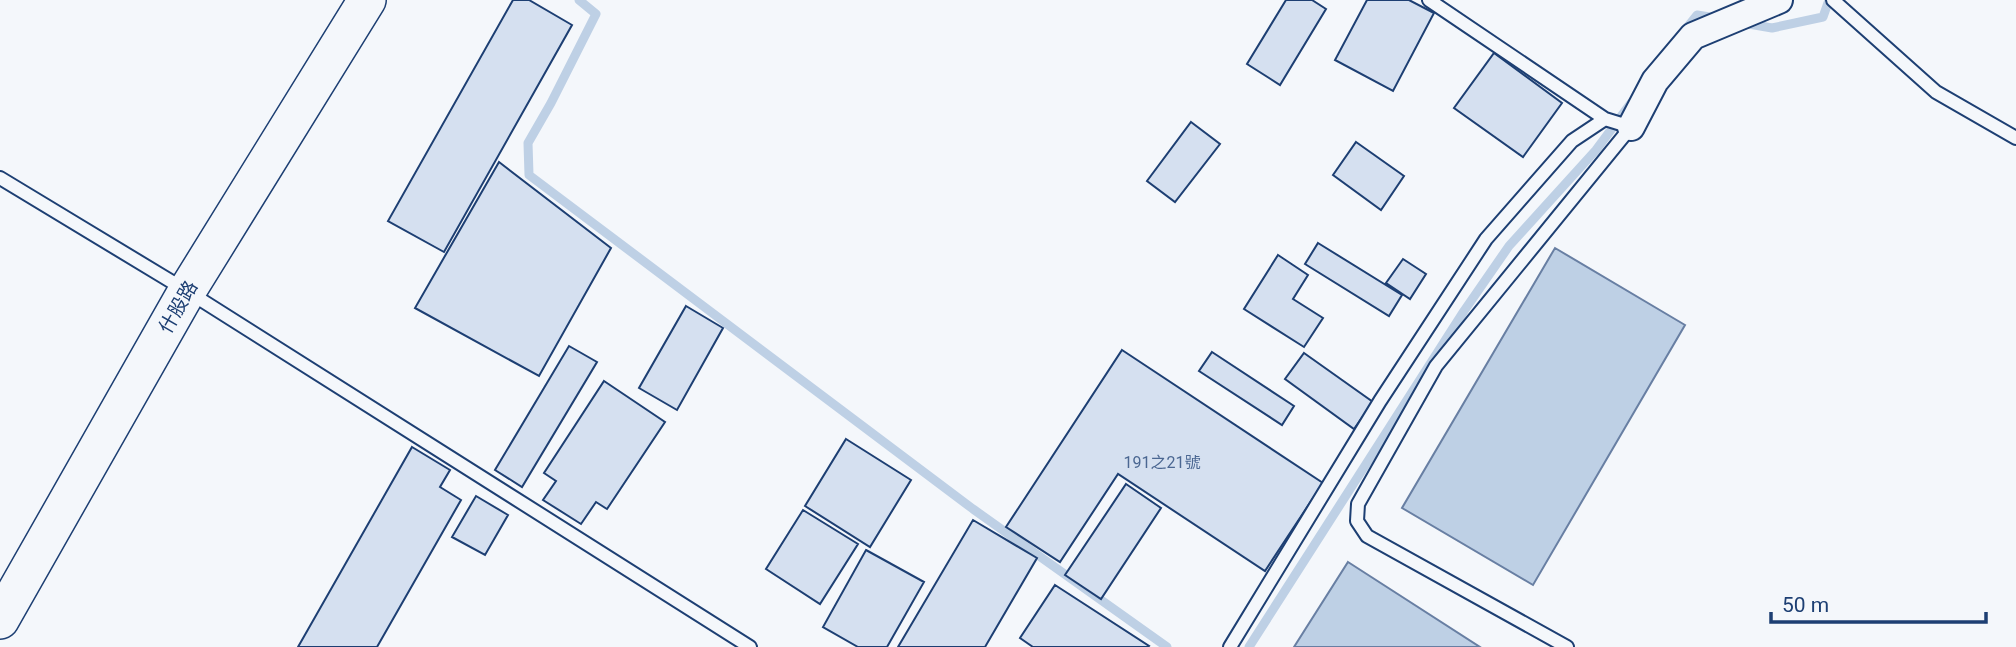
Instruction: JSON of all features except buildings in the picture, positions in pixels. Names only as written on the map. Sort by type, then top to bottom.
[{"type":"street","name":"什股路","points":[[0,620],[187,291],[367,0]]},
{"type":"street","points":[[1631,127],[1655,81],[1693,36],[1779,0]]},
{"type":"lane","points":[[1429,0],[1605,119],[1631,127],[1436,366],[1359,503],[1357,521],[1367,536],[1567,647]]},
{"type":"lane","points":[[1833,0],[1936,92],[2016,138]]},
{"type":"lane","points":[[1230,647],[1380,401],[1486,239],[1572,141],[1605,119]]},
{"type":"lane","points":[[0,178],[187,291],[750,647]]},
{"type":"water","points":[[1555,248],[1685,325],[1533,585],[1402,508]]},
{"type":"water","points":[[1348,562],[1480,647],[1294,647]]},
{"type":"waterway","points":[[579,0],[596,14],[528,143],[529,175],[973,509],[1167,647]]},
{"type":"waterway","points":[[1743,23],[1772,28],[1823,17],[1829,0]]},
{"type":"waterway","points":[[1685,30],[1697,15],[1716,18]]},
{"type":"waterway","points":[[1249,647],[1464,311],[1509,246],[1596,150],[1631,103]]}]
